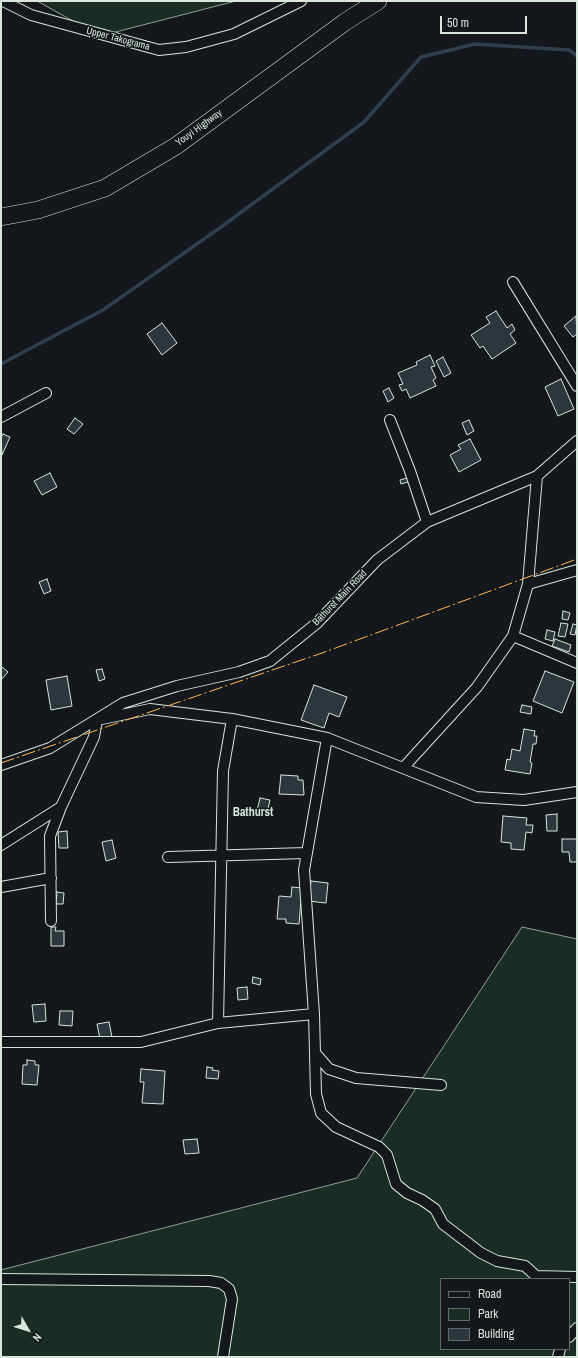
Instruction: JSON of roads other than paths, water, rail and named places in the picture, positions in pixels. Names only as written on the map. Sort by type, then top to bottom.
[{"type":"main road","name":"Youyi Highway","points":[[1,217],[38,210],[105,188],[176,146],[345,22],[378,1]]},
{"type":"street","name":"Upper Takograma","points":[[3,1],[31,15],[159,50],[186,47],[234,34],[301,1]]},
{"type":"street","points":[[513,282],[577,386]]},
{"type":"street","points":[[1,417],[46,393]]},
{"type":"street","points":[[390,420],[410,471],[427,522]]},
{"type":"street","name":"Bathurst Main Road","points":[[1,765],[50,748],[124,703],[177,686],[239,672],[270,661],[317,623],[377,560],[427,522],[537,476],[577,441]]},
{"type":"street","points":[[404,767],[477,687],[513,636],[528,584],[537,476]]},
{"type":"street","points":[[528,584],[577,570]]},
{"type":"street","points":[[513,636],[577,663]]},
{"type":"street","points":[[51,922],[50,836],[61,807],[94,737],[97,720],[150,709],[232,719],[327,738],[404,767],[476,797],[524,800],[577,792]]},
{"type":"street","points":[[218,1023],[223,772],[232,719]]},
{"type":"street","points":[[327,738],[304,870],[314,1014],[316,1094],[320,1113],[336,1127],[379,1147],[387,1155],[396,1184],[407,1193],[435,1208],[443,1224],[481,1253],[497,1261],[525,1266],[536,1276],[577,1277]]},
{"type":"street","points":[[1,845],[61,807]]},
{"type":"street","points":[[168,857],[306,853]]},
{"type":"street","points":[[1,887],[51,878]]},
{"type":"street","points":[[1,1042],[141,1042],[218,1023],[314,1014]]},
{"type":"street","points":[[316,1054],[329,1070],[356,1078],[441,1085]]},
{"type":"street","points":[[1,1278],[221,1283],[229,1289],[232,1299],[223,1357]]},
{"type":"street","points":[[570,1336],[577,1328]]},
{"type":"waterway","points":[[1,364],[103,310],[221,227],[364,122],[421,57],[475,44],[569,50],[577,56]]},
{"type":"district","name":"Bathurst","points":[[253,813]]}]
